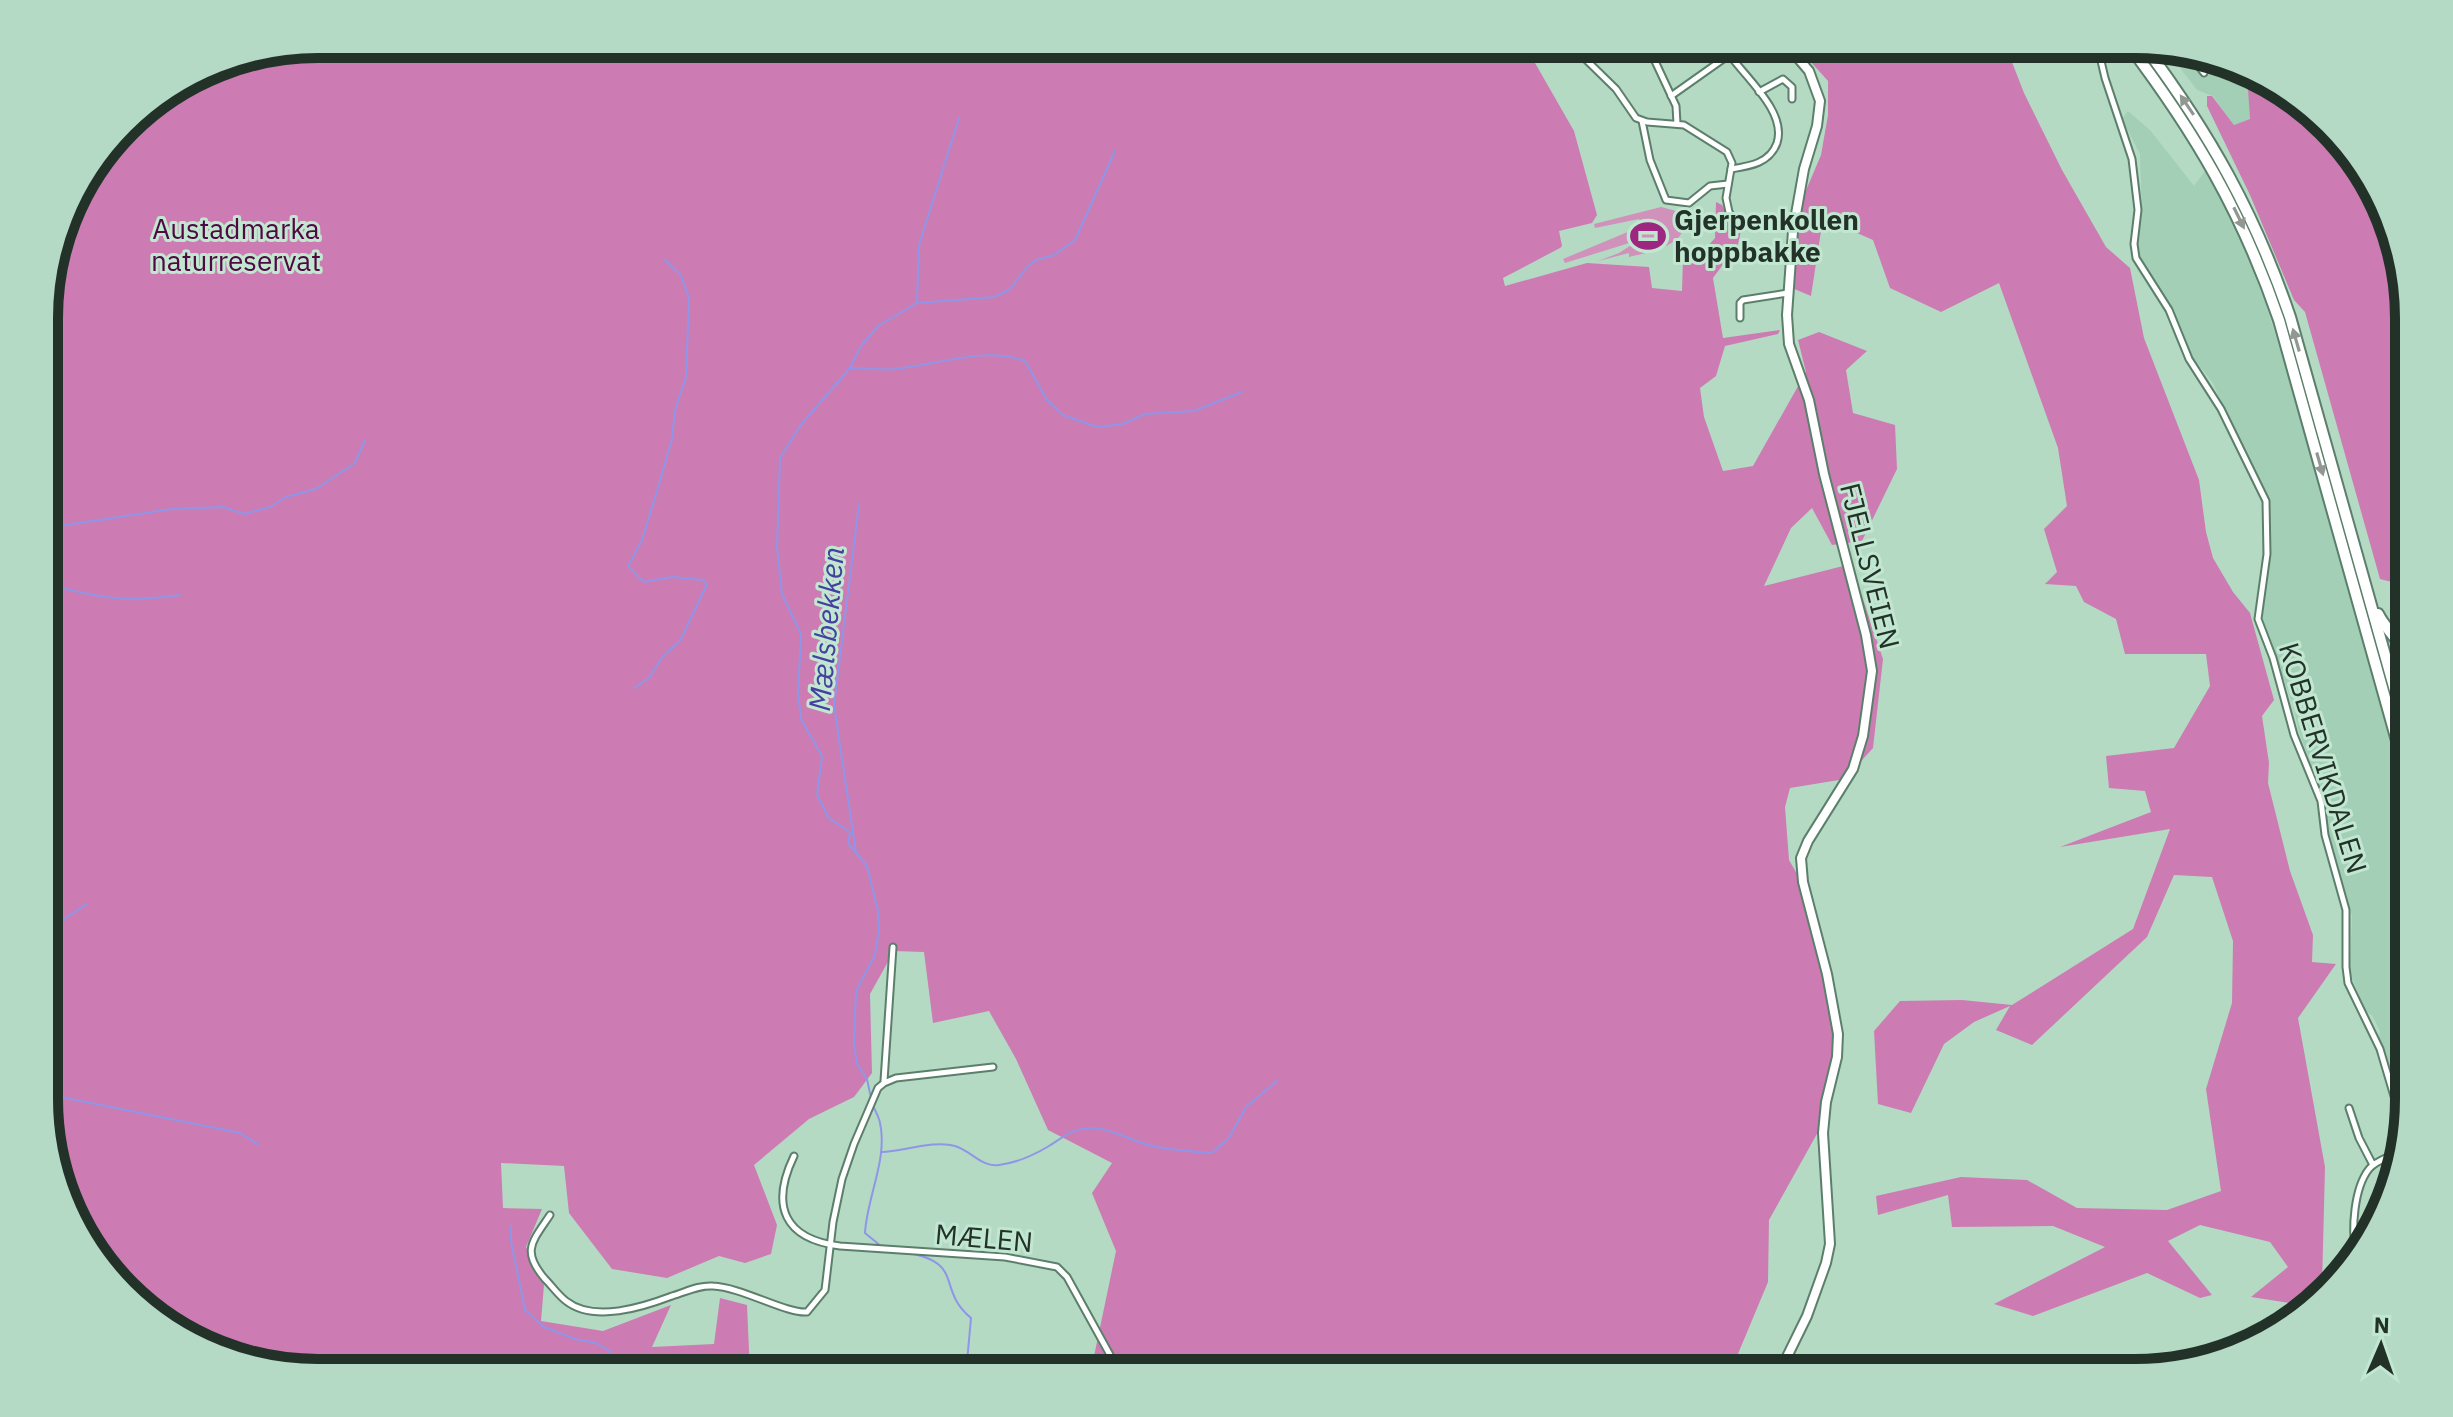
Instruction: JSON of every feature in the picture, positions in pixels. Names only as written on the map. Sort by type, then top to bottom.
[{"type":"highway","points":[[2138,58],[2179,113],[2217,174],[2265,280],[2394,731]]},
{"type":"highway","points":[[2153,59],[2211,143],[2239,192],[2263,244],[2290,317],[2394,687]]},
{"type":"highway","points":[[2362,573],[2380,618],[2394,634]]},
{"type":"main road","name":"FJELLSVEIEN","points":[[1786,1358],[1807,1316],[1830,1244],[1824,1188],[1823,1123],[1837,1057],[1838,1034],[1827,974],[1803,882],[1801,858],[1808,841],[1853,769],[1863,736],[1872,671],[1809,400],[1789,344],[1788,293],[1794,219],[1817,126],[1820,101],[1809,71],[1798,58]]},
{"type":"street","points":[[1585,58],[1616,89],[1633,115],[1642,121],[1689,127],[1723,149],[1731,160],[1726,198],[1729,212],[1738,221],[1794,219]]},
{"type":"street","points":[[1654,58],[1676,106],[1677,124]]},
{"type":"street","points":[[1671,96],[1724,58]]},
{"type":"street","points":[[1731,169],[1762,161],[1776,146],[1778,121],[1732,58]]},
{"type":"street","name":"KOBBERVIKDALEN","points":[[2100,58],[2132,159],[2138,210],[2134,244],[2136,258],[2169,310],[2189,359],[2221,409],[2266,501],[2267,554],[2258,621],[2270,649],[2294,735],[2321,801],[2325,835],[2346,910],[2348,983],[2380,1049],[2394,1096]]},
{"type":"street","points":[[2199,66],[2204,73]]},
{"type":"street","points":[[1759,92],[1783,79],[1792,87],[1792,99]]},
{"type":"street","points":[[1642,121],[1650,160],[1666,200],[1689,203],[1710,186],[1728,184]]},
{"type":"street","points":[[1740,318],[1743,300],[1788,293]]},
{"type":"street","points":[[550,1215],[531,1247],[536,1267],[567,1302],[582,1308],[627,1310],[711,1285],[807,1312],[825,1290],[845,1168],[869,1106],[884,1083],[893,947]]},
{"type":"street","points":[[884,1083],[900,1077],[993,1067]]},
{"type":"street","points":[[2349,1108],[2359,1138],[2373,1165]]},
{"type":"street","points":[[794,1156],[783,1182],[784,1217],[804,1235],[830,1245]]},
{"type":"street","points":[[2354,1238],[2355,1212],[2364,1179],[2373,1165],[2388,1158]]},
{"type":"street","name":"MÆLEN","points":[[830,1245],[1005,1257],[1057,1267],[1067,1277],[1112,1359]]},
{"type":"shaded area","points":[[2175,61],[2202,67],[2248,85],[2251,119],[2234,125],[2213,96],[2197,90]]},
{"type":"shaded area","points":[[2128,111],[2150,130],[2194,186],[2207,168],[2241,240],[2266,305],[2394,722],[2394,1085],[2379,1038],[2380,1031],[2372,1015],[2365,1011],[2350,972],[2352,916],[2328,832],[2324,798],[2262,619],[2271,540],[2269,508],[2261,484],[2213,383],[2191,355],[2182,329],[2139,254],[2137,245],[2142,215],[2140,154],[2122,119]]},
{"type":"shaded area","name":"Gjerpenkollen hoppbakke","points":[[1661,207],[1680,212],[1684,223],[1682,232],[1669,245],[1638,255],[1629,257],[1629,253],[1598,261],[1619,253],[1639,240],[1565,263],[1563,259],[1642,226],[1639,219],[1595,228],[1594,224]]},
{"type":"green space","name":"Austadmarka naturreservat","points":[[1532,58],[1574,131],[1597,215],[1592,223],[1559,231],[1562,246],[1503,278],[1505,286],[1587,263],[1649,267],[1652,288],[1682,291],[1683,259],[1706,248],[1715,238],[1716,202],[1722,205],[1729,218],[1742,227],[1738,244],[1713,278],[1723,338],[1780,330],[1778,334],[1725,346],[1716,376],[1700,388],[1704,417],[1723,471],[1753,466],[1806,372],[1798,340],[1819,332],[1867,351],[1846,370],[1853,413],[1895,425],[1897,469],[1862,541],[1832,545],[1812,508],[1791,528],[1764,586],[1851,564],[1883,659],[1873,748],[1845,779],[1790,788],[1785,807],[1789,860],[1804,886],[1838,1030],[1823,1123],[1769,1220],[1768,1282],[1736,1358],[1094,1359],[1116,1251],[1092,1193],[1112,1163],[1048,1130],[1016,1059],[989,1011],[933,1023],[924,952],[894,951],[870,994],[872,1073],[854,1097],[809,1119],[754,1165],[777,1225],[771,1254],[745,1263],[719,1256],[667,1278],[612,1269],[569,1213],[564,1166],[501,1163],[503,1208],[542,1209],[526,1247],[544,1285],[541,1321],[603,1331],[671,1305],[652,1347],[714,1344],[720,1298],[747,1305],[749,1359],[284,1357],[219,1339],[188,1324],[134,1283],[93,1229],[67,1166],[60,1133],[58,1099],[58,318],[63,267],[72,235],[93,188],[123,147],[147,123],[188,93],[235,72],[267,63],[301,59]]},
{"type":"green space","points":[[1808,58],[2010,58],[2062,170],[2106,247],[2130,268],[2144,338],[2199,480],[2213,558],[2250,613],[2274,700],[2262,716],[2269,763],[2268,783],[2290,871],[2313,935],[2312,962],[2336,964],[2298,1018],[2325,1167],[2322,1279],[2289,1308],[2289,1303],[2251,1297],[2288,1267],[2270,1242],[2200,1225],[2168,1241],[2212,1295],[2200,1298],[2147,1273],[2033,1316],[1994,1304],[2105,1247],[2053,1226],[1952,1227],[1948,1195],[1878,1215],[1876,1196],[1961,1177],[2027,1180],[2077,1208],[2167,1210],[2221,1191],[2206,1089],[2232,1003],[2233,941],[2212,877],[2174,875],[2147,937],[2032,1045],[1996,1030],[2010,1006],[1974,1022],[1944,1044],[1911,1113],[1878,1104],[1874,1031],[1900,1001],[1962,1000],[2012,1005],[2133,929],[2170,829],[2060,847],[2151,812],[2145,791],[2109,788],[2106,756],[2174,748],[2210,686],[2206,654],[2125,654],[2116,619],[2084,602],[2076,586],[2045,584],[2057,572],[2044,529],[2067,506],[2058,448],[1999,283],[1941,312],[1890,288],[1873,240],[1848,229],[1821,231],[1811,296],[1792,288],[1798,222],[1804,195],[1821,155],[1828,115],[1828,81]]},
{"type":"green space","points":[[2248,85],[2293,112],[2319,134],[2360,188],[2381,235],[2390,267],[2394,301],[2394,582],[2380,579],[2305,312],[2294,300],[2250,195],[2207,106],[2207,96],[2212,96],[2234,125],[2250,119]]},
{"type":"waterway","points":[[917,302],[919,245],[959,118]]},
{"type":"waterway","points":[[871,1098],[867,1079],[857,1064],[854,1043],[856,991],[875,955],[878,911],[867,866],[848,843],[850,832],[829,818],[817,795],[822,756],[801,719],[798,694],[801,634],[782,594],[777,548],[780,458],[800,426],[850,368],[861,346],[878,326],[917,303],[995,297],[1010,289],[1036,260],[1054,255],[1075,240],[1115,151]]},
{"type":"waterway","points":[[634,688],[649,678],[663,656],[680,641],[707,584],[703,580],[672,577],[644,582],[628,566],[642,540],[672,439],[675,410],[686,377],[689,298],[681,275],[665,260]]},
{"type":"waterway","points":[[851,368],[890,370],[977,356],[1009,357],[1025,361],[1047,400],[1063,415],[1097,427],[1123,424],[1145,414],[1194,411],[1242,392]]},
{"type":"waterway","points":[[58,526],[172,509],[223,507],[244,514],[270,507],[286,497],[316,489],[355,463],[365,440]]},
{"type":"waterway","name":"Mælsbekken","points":[[856,852],[834,705],[859,504]]},
{"type":"waterway","points":[[58,587],[112,598],[180,595]]},
{"type":"waterway","points":[[58,923],[87,904]]},
{"type":"waterway","points":[[882,1152],[947,1144],[987,1164],[999,1165],[1025,1158],[1072,1132],[1088,1128],[1107,1130],[1163,1148],[1212,1153],[1229,1138],[1246,1107],[1277,1081]]},
{"type":"waterway","points":[[58,1096],[240,1133],[259,1145]]},
{"type":"waterway","points":[[873,1105],[882,1137],[865,1233],[882,1247]]},
{"type":"waterway","points":[[511,1226],[511,1241],[525,1310],[544,1327],[596,1343],[610,1351],[614,1359]]},
{"type":"waterway","points":[[903,1252],[923,1256],[943,1269],[960,1307],[971,1318],[967,1359]]},
{"type":"place","name":"Gjerpenkollen hoppbakke","points":[[1648,236]]}]
